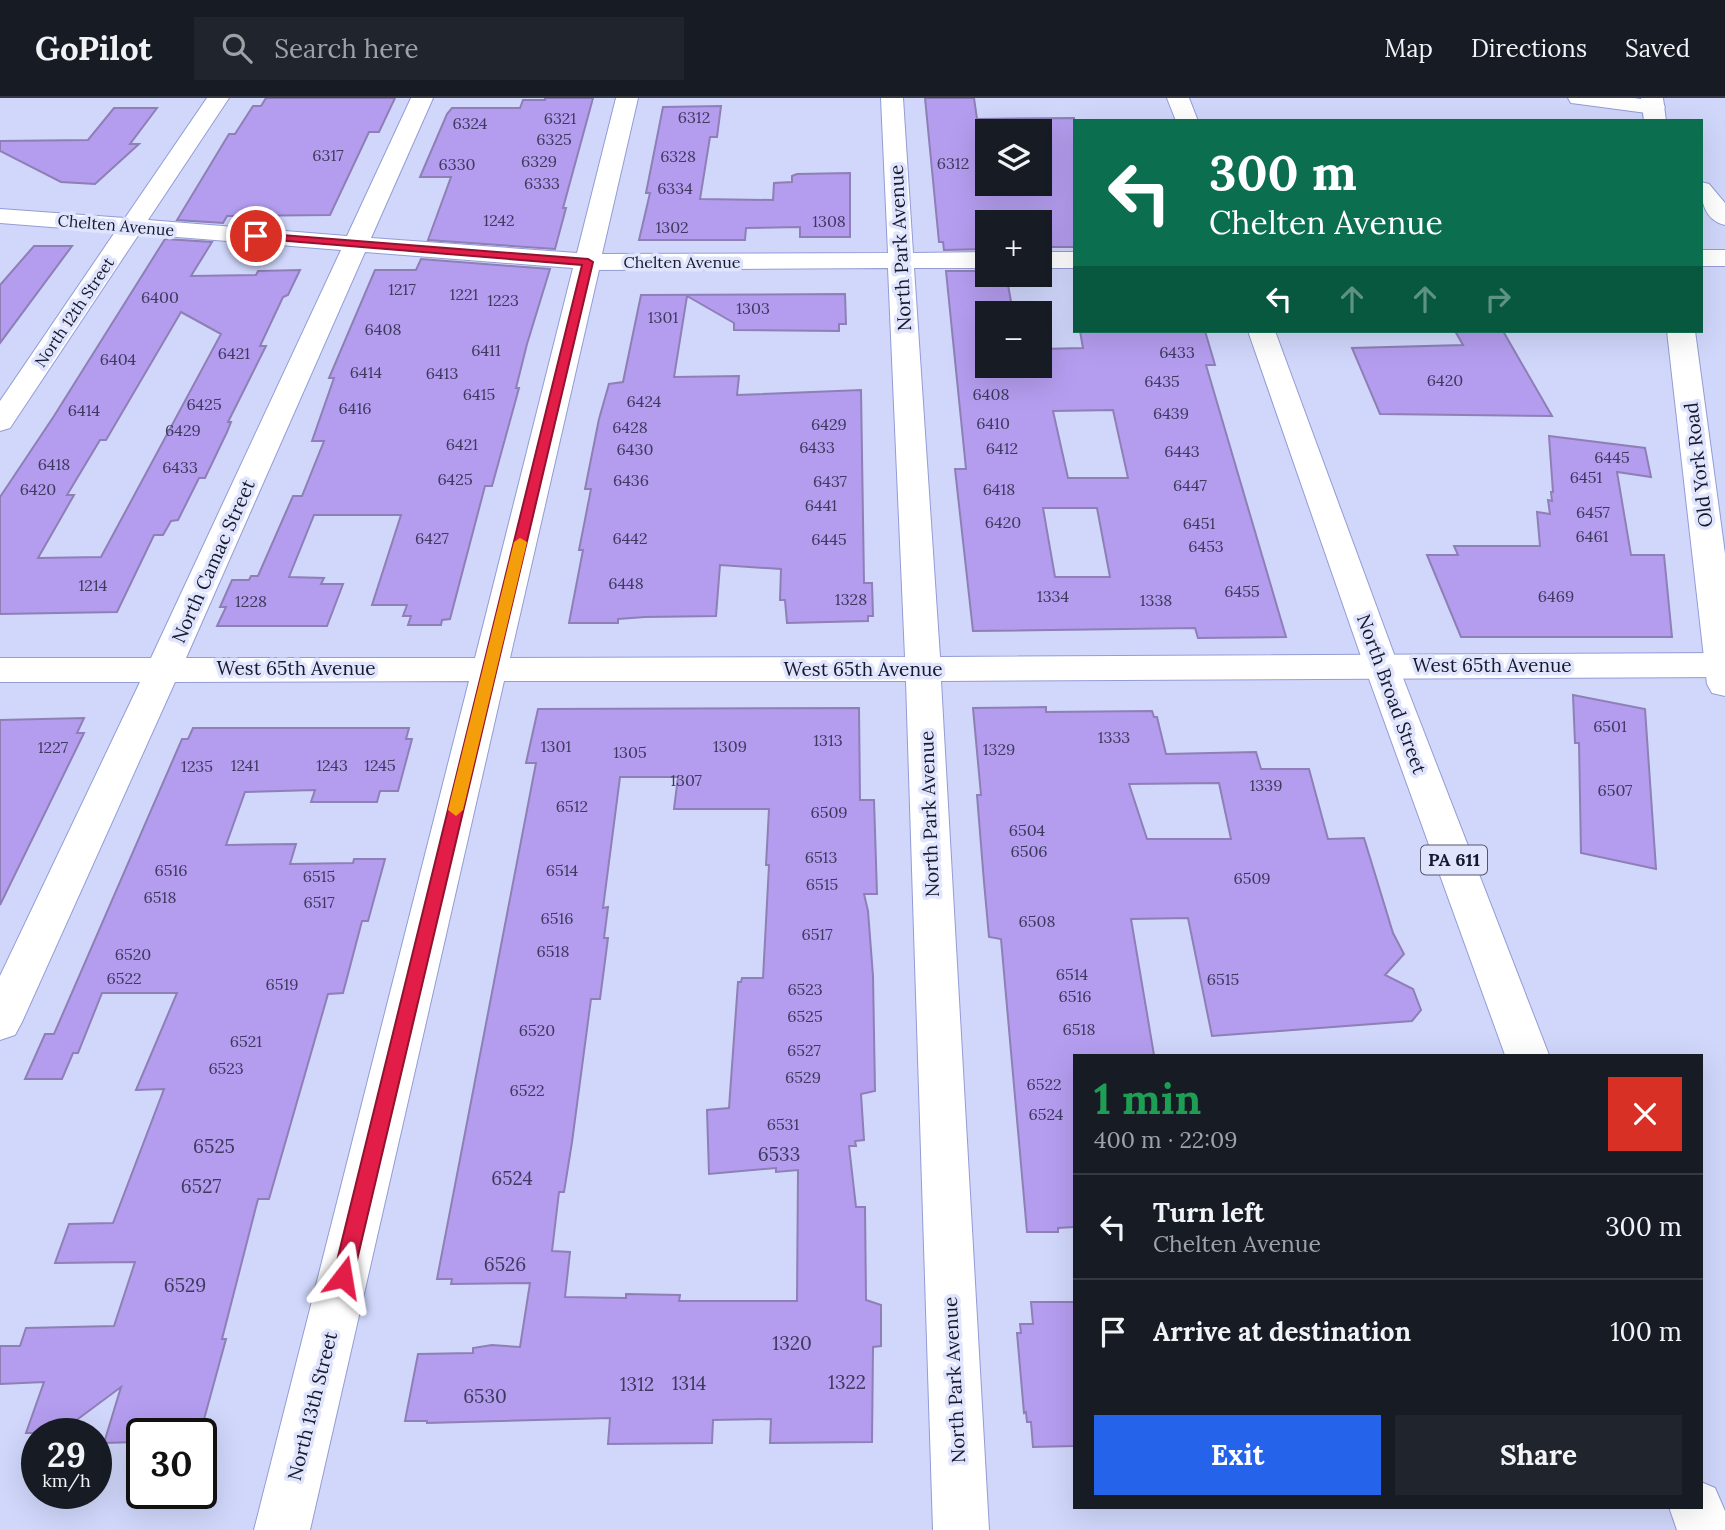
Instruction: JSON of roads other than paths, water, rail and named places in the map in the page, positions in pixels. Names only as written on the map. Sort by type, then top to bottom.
[{"type":"street","name":"North 12th Street","points":[[0,422],[218,98]]},
{"type":"street","name":"North Camac Street","points":[[0,1022],[164,668],[422,98]]},
{"type":"street","name":"North 13th Street","points":[[282,1530],[627,98]]},
{"type":"street","name":"North Park Avenue","points":[[892,98],[923,669],[961,1530]]},
{"type":"street","points":[[1178,98],[1186,119]]},
{"type":"street","points":[[1579,98],[1654,109]]},
{"type":"street","points":[[1703,191],[1725,218]]},
{"type":"street","name":"Chelten Avenue","points":[[0,216],[588,262],[975,260]]},
{"type":"street","points":[[1703,258],[1725,258]]},
{"type":"street","points":[[1052,260],[1073,260]]},
{"type":"street","name":"North Broad Street","points":[[1262,333],[1381,665],[1527,1054]]},
{"type":"street","name":"Old York Road","points":[[1681,333],[1724,671]]},
{"type":"street","name":"West 65th Avenue","points":[[0,670],[923,669],[1381,665],[1724,671]]},
{"type":"street","points":[[1697,1509],[1705,1530]]}]
